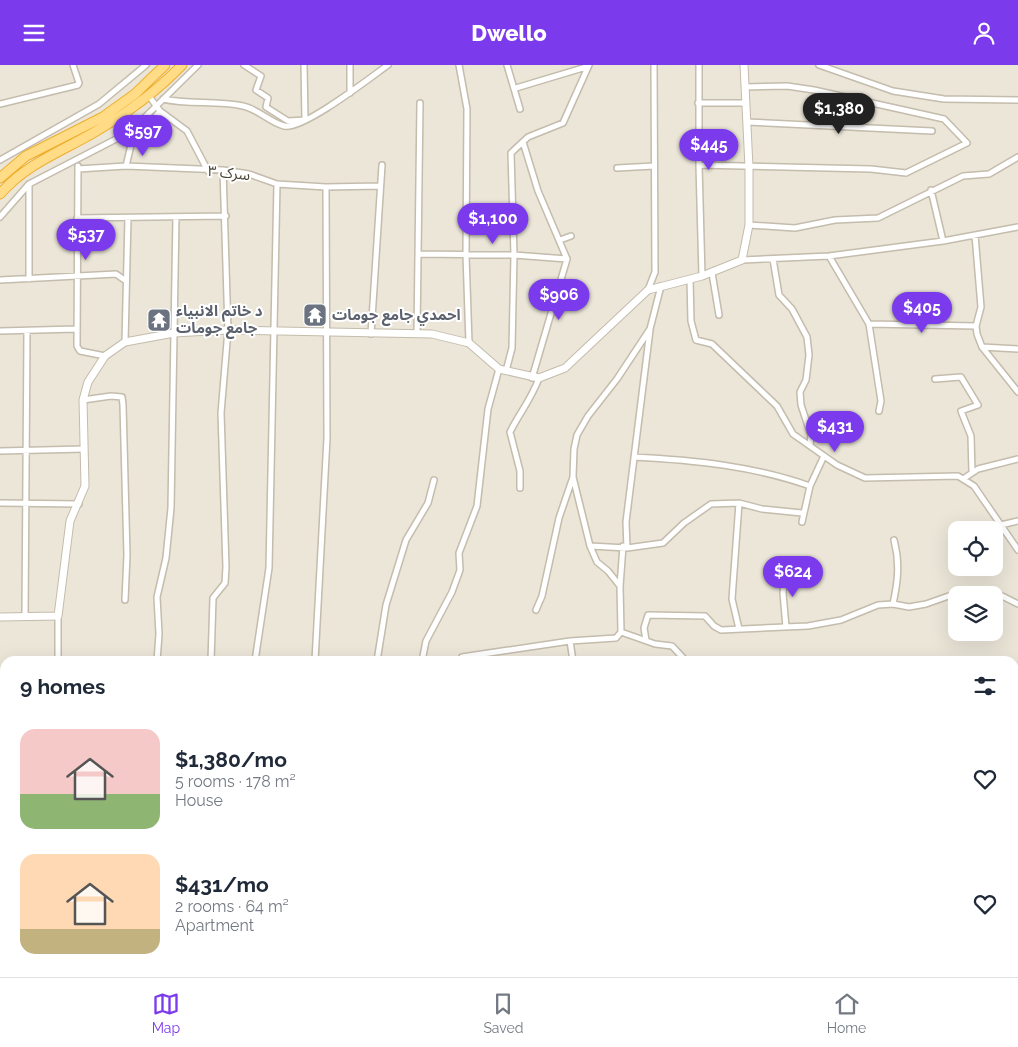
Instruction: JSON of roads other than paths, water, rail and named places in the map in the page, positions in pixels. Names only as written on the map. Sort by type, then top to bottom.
[{"type":"highway","points":[[0,178],[26,156],[103,117],[135,94],[166,65]]},
{"type":"highway","points":[[0,194],[17,177],[44,157],[92,133],[149,97],[182,65]]},
{"type":"street","points":[[0,104],[78,85],[73,65]]},
{"type":"street","points":[[0,160],[99,104],[146,65]]},
{"type":"street","points":[[0,217],[29,184],[120,137],[156,106],[198,65]]},
{"type":"street","points":[[244,65],[260,76],[256,89],[268,98],[266,107],[288,121],[305,120]]},
{"type":"street","points":[[304,65],[305,120]]},
{"type":"street","points":[[350,65],[350,93]]},
{"type":"street","points":[[163,99],[179,102],[224,103],[245,106],[285,127],[299,125],[350,93],[388,65]]},
{"type":"street","points":[[460,65],[467,109],[466,255],[469,343]]},
{"type":"street","points":[[507,65],[516,88],[520,109]]},
{"type":"street","points":[[58,656],[58,616],[70,521],[79,504],[85,486],[83,400],[88,382],[105,356],[126,342],[174,333],[228,330],[372,334],[418,333],[449,337],[469,343],[503,370],[536,378],[565,369],[648,290],[655,272],[654,65]]},
{"type":"street","points":[[699,65],[698,103],[702,276]]},
{"type":"street","points":[[742,260],[749,225],[749,167],[744,65]]},
{"type":"street","points":[[819,65],[893,91],[944,99],[1018,100]]},
{"type":"street","points":[[516,88],[587,66]]},
{"type":"street","points":[[423,656],[426,641],[452,592],[460,570],[459,553],[476,506],[488,409],[512,348],[514,255],[511,153],[528,137],[563,123],[587,66]]},
{"type":"street","points":[[699,165],[871,169],[906,173],[967,143],[944,119],[814,89],[745,87]]},
{"type":"street","points":[[149,97],[160,111],[187,131],[208,171]]},
{"type":"street","points":[[418,333],[420,103]]},
{"type":"street","points":[[698,103],[745,103]]},
{"type":"street","points":[[126,166],[130,145],[160,111]]},
{"type":"street","points":[[747,122],[932,131]]},
{"type":"street","points":[[520,488],[520,471],[510,433],[534,393],[536,378],[567,259],[538,191],[523,142]]},
{"type":"street","points":[[749,225],[795,228],[835,220],[878,218],[931,190],[963,176],[989,174],[1018,157]]},
{"type":"street","points":[[78,160],[76,276],[78,349],[105,356]]},
{"type":"street","points":[[372,334],[379,232],[379,186],[382,165]]},
{"type":"street","name":"سرک ۳","points":[[78,169],[126,166],[208,171],[223,170],[250,174],[277,183],[326,187],[379,186]]},
{"type":"street","points":[[617,168],[654,166]]},
{"type":"street","points":[[211,656],[213,598],[225,583],[226,567],[221,413],[228,330],[226,216],[223,170]]},
{"type":"street","points":[[256,656],[269,568],[277,183]]},
{"type":"street","points":[[29,184],[29,279]]},
{"type":"street","points":[[315,656],[327,438],[326,187]]},
{"type":"street","points":[[931,190],[943,241]]},
{"type":"street","points":[[77,218],[226,216]]},
{"type":"street","points":[[157,656],[159,634],[157,597],[166,558],[171,507],[176,217]]},
{"type":"street","points":[[126,342],[128,218]]},
{"type":"street","points":[[648,290],[712,273],[742,260],[829,256],[943,241],[1018,227]]},
{"type":"street","points":[[975,235],[981,307],[976,326],[982,347],[1018,392]]},
{"type":"street","points":[[560,240],[571,236]]},
{"type":"street","points":[[418,254],[514,255],[567,259]]},
{"type":"street","points":[[829,256],[869,324],[881,401],[879,411]]},
{"type":"street","points":[[773,259],[779,295],[792,309],[807,337],[810,355],[806,380],[800,392],[801,405],[812,435],[810,445]]},
{"type":"street","points":[[712,273],[719,315]]},
{"type":"street","points":[[0,280],[116,274],[126,281]]},
{"type":"street","points":[[690,280],[691,321],[696,340],[712,344],[736,365],[777,406],[793,434],[810,445],[823,457],[865,478],[958,476],[974,486],[998,521]]},
{"type":"street","points":[[469,656],[570,641],[611,639],[616,638],[621,632],[620,586],[626,522],[640,403],[647,369],[650,329],[661,286]]},
{"type":"street","points":[[869,324],[976,326]]},
{"type":"street","points":[[0,331],[76,329]]},
{"type":"street","points":[[620,586],[608,571],[597,562],[590,546],[572,469],[577,435],[588,416],[618,379],[650,329]]},
{"type":"street","points":[[25,616],[27,331]]},
{"type":"street","points":[[982,347],[1018,349]]},
{"type":"street","points":[[935,379],[961,377],[978,405],[961,411],[970,436],[972,473]]},
{"type":"street","points":[[83,400],[112,396],[122,397],[127,555],[125,600]]},
{"type":"street","points":[[0,451],[84,449]]},
{"type":"street","points":[[634,457],[686,459],[730,468],[742,467],[782,476],[810,486]]},
{"type":"street","points":[[802,522],[802,513],[810,486],[823,457]]},
{"type":"street","points":[[963,479],[978,469],[1018,459]]},
{"type":"street","points":[[536,611],[542,595],[560,518],[573,477]]},
{"type":"street","points":[[378,656],[386,605],[406,540],[428,503],[434,480]]},
{"type":"street","points":[[0,503],[79,504]]},
{"type":"street","points":[[590,546],[625,547],[663,543],[684,523],[711,504],[740,503],[762,509],[802,513]]},
{"type":"street","points":[[738,629],[732,599],[740,503]]},
{"type":"street","points":[[1003,525],[1018,521]]},
{"type":"street","points":[[1003,528],[1018,550]]},
{"type":"street","points":[[893,603],[899,578],[898,557],[894,540]]},
{"type":"street","points":[[785,568],[783,593],[786,627]]},
{"type":"street","points":[[646,640],[644,628],[648,615],[706,616],[714,626],[721,629],[738,629],[808,626],[834,621],[878,605],[893,603],[908,607],[926,604],[960,592],[980,590],[996,593],[1018,604]]},
{"type":"street","points":[[0,617],[58,616]]},
{"type":"street","points":[[621,632],[655,644],[672,646],[681,656]]},
{"type":"street","points":[[570,641],[573,656]]},
{"type":"place","name":"احمدي جامع جومات","points":[[315,315]]},
{"type":"place","name":"د خاتم الانبیاء جامع جومات","points":[[159,320]]}]
